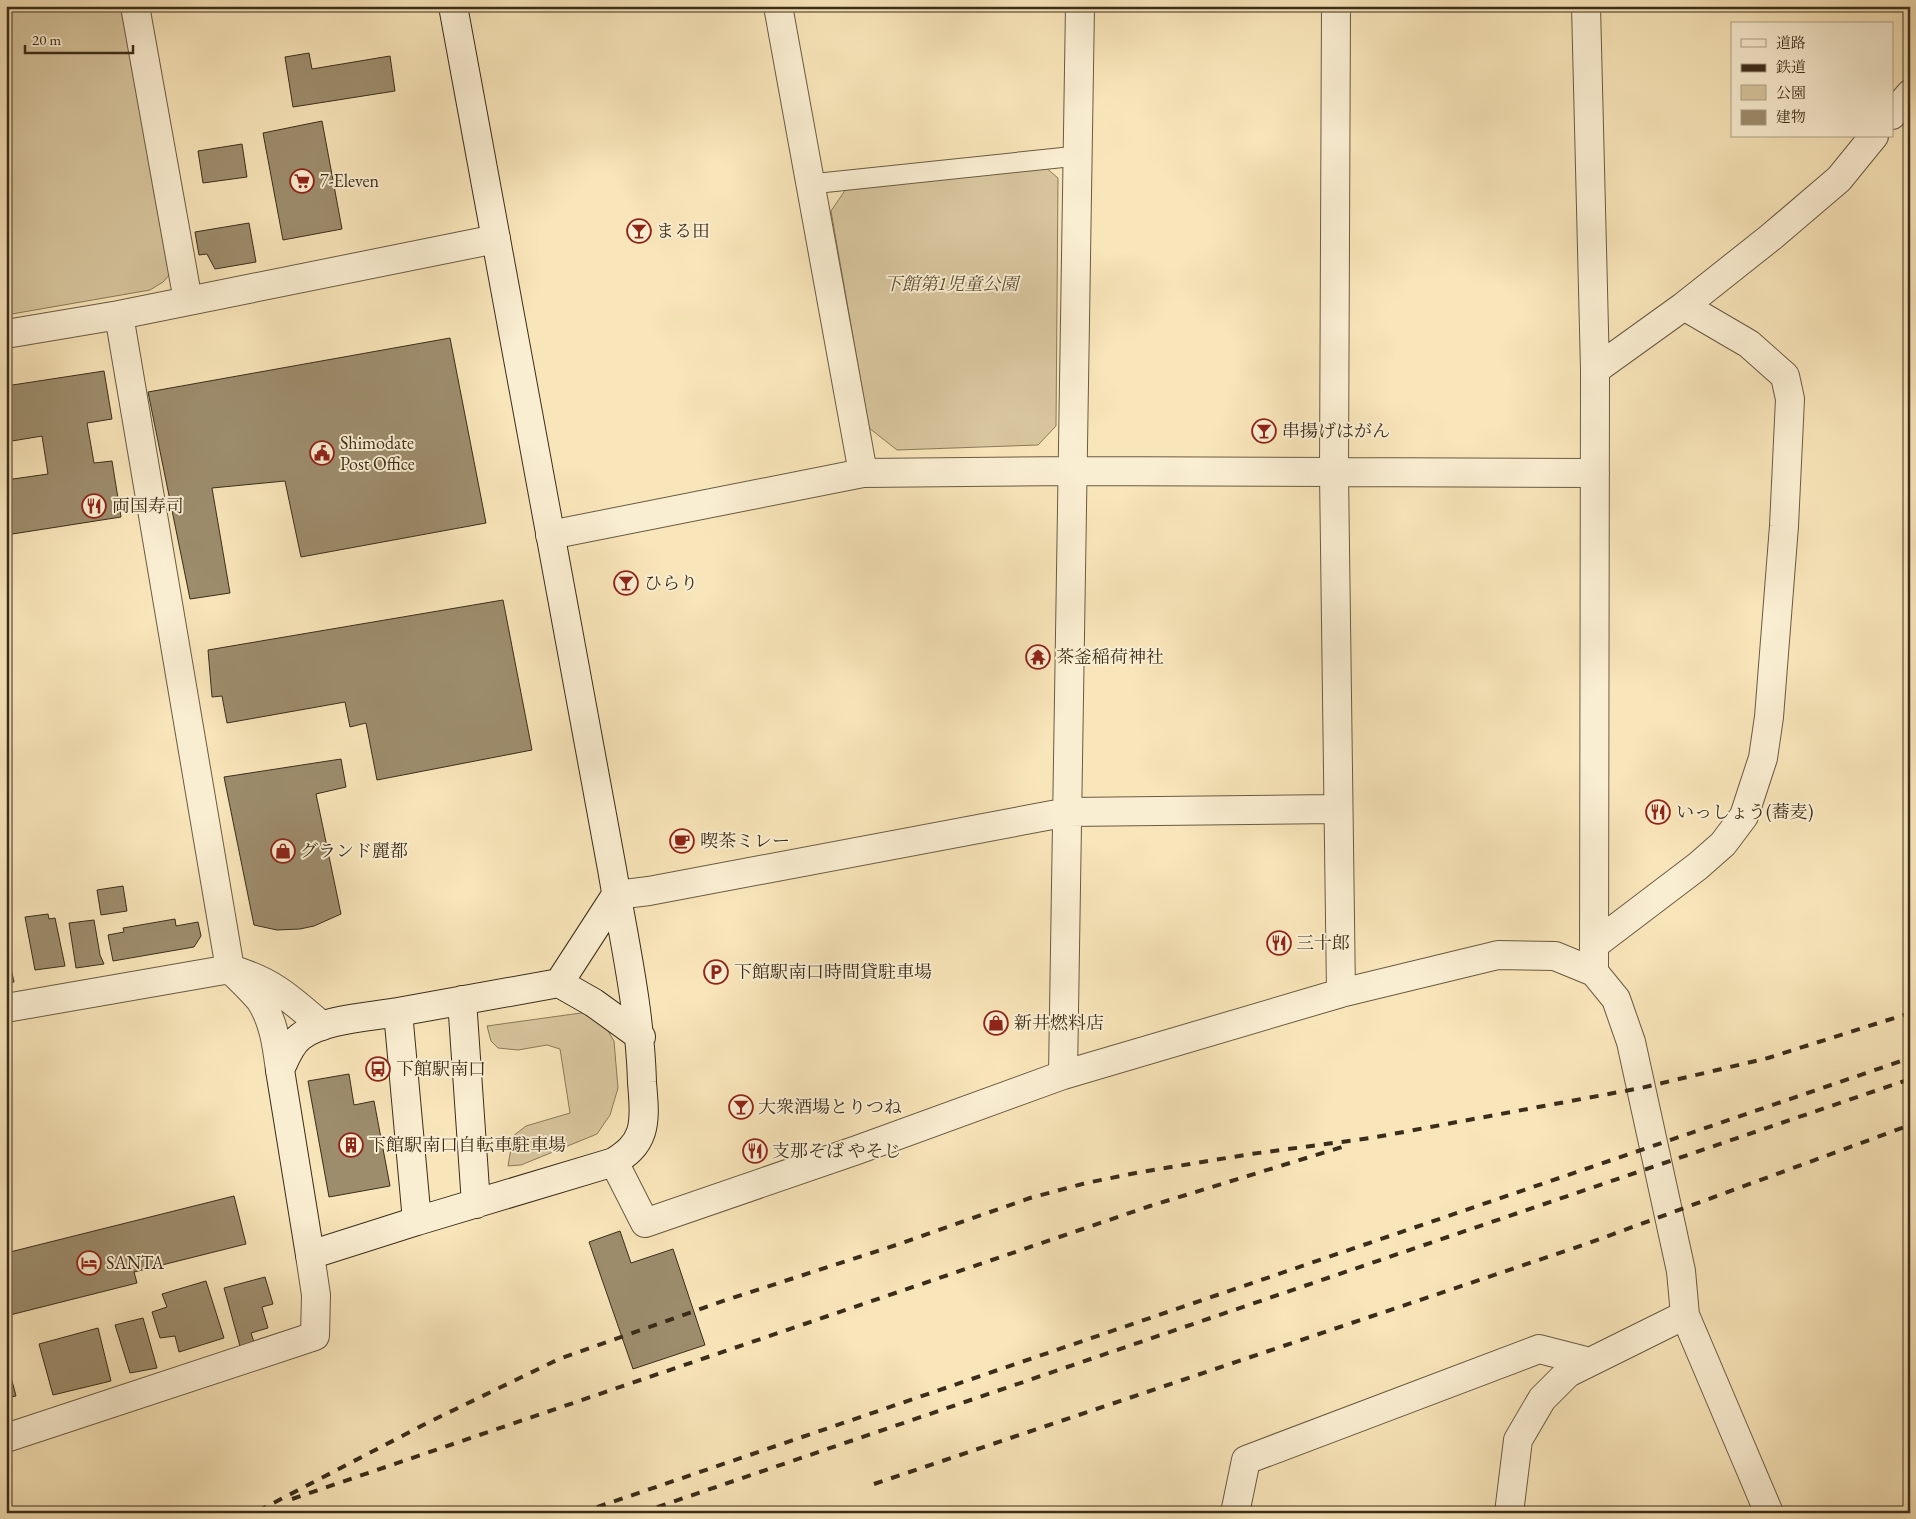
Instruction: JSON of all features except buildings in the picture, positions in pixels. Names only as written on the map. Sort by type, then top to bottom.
[{"type":"street","points":[[135,6],[188,301]]},
{"type":"street","points":[[310,1255],[614,1162],[631,1150],[641,1132],[644,1115],[641,1037],[453,6]]},
{"type":"street","points":[[778,6],[863,473]]},
{"type":"street","points":[[1063,1075],[1080,6]]},
{"type":"street","points":[[1336,6],[1334,473],[1337,809],[1341,993]]},
{"type":"street","points":[[1586,6],[1595,370],[1594,972]]},
{"type":"street","points":[[1894,113],[1910,94]]},
{"type":"street","points":[[1595,370],[1684,306],[1771,237],[1839,178],[1872,138]]},
{"type":"street","points":[[6,334],[188,301],[496,239]]},
{"type":"street","points":[[1594,945],[1698,866],[1723,844],[1744,816],[1763,758],[1769,717],[1784,526],[1790,399],[1785,376],[1749,344],[1684,306]]},
{"type":"street","points":[[6,1438],[315,1336],[316,1295],[276,1041],[270,1020],[260,1001],[230,969],[120,314]]},
{"type":"street","points":[[550,535],[863,473],[1072,471],[1595,473]]},
{"type":"street","points":[[616,895],[649,891],[1068,812],[1337,809]]},
{"type":"street","points":[[559,983],[616,895]]},
{"type":"street","points":[[614,1162],[645,1223],[857,1150],[1063,1075],[1341,993],[1498,955],[1555,956],[1594,972],[1616,999],[1631,1042],[1679,1262],[1685,1315],[1769,1513]]},
{"type":"street","points":[[6,1008],[230,969],[255,976],[274,986],[322,1026]]},
{"type":"street","points":[[280,1070],[288,1052],[299,1037],[322,1026],[559,983],[594,1003],[641,1037]]},
{"type":"street","points":[[462,1000],[476,1204]]},
{"type":"street","points":[[398,1012],[417,1221]]},
{"type":"street","points":[[1509,1513],[1518,1440],[1542,1399],[1568,1373],[1685,1315]]},
{"type":"street","points":[[1235,1513],[1246,1460],[1539,1349],[1590,1362]]},
{"type":"lane","points":[[811,184],[1077,156]]},
{"type":"green space","points":[[6,6],[122,6],[172,272],[163,282],[150,290],[6,315]]},
{"type":"green space","name":"下館第1児童公園","points":[[1045,167],[1058,178],[1056,426],[1038,445],[897,450],[869,428],[831,211],[846,189]]},
{"type":"green space","points":[[588,1012],[602,1021],[614,1041],[618,1088],[610,1115],[597,1134],[521,1165],[508,1166],[513,1136],[526,1126],[570,1113],[560,1049],[547,1045],[518,1050],[498,1048],[491,1041],[487,1026]]},
{"type":"railway","points":[[258,1511],[429,1422],[559,1359],[726,1300],[896,1245],[1030,1198],[1086,1183],[1141,1172],[1251,1154],[1371,1138],[1641,1088],[1768,1058],[1910,1013]]},
{"type":"railway","points":[[580,1513],[1910,1058]]},
{"type":"railway","points":[[640,1513],[1910,1079]]},
{"type":"railway","points":[[874,1484],[1589,1243],[1910,1125]]},
{"type":"railway","points":[[292,1499],[1150,1206],[1342,1147]]},
{"type":"place","name":"7-Eleven","points":[[302,181]]},
{"type":"place","name":"まる田","points":[[639,231]]},
{"type":"place","name":"串揚げはがん","points":[[1264,431]]},
{"type":"place","name":"Shimodate Post Office","points":[[322,453]]},
{"type":"place","name":"両国寿司","points":[[94,506]]},
{"type":"place","name":"ひらり","points":[[626,583]]},
{"type":"place","name":"茶釜稲荷神社","points":[[1038,657]]},
{"type":"place","name":"いっしょう(蕎麦)","points":[[1658,812]]},
{"type":"place","name":"喫茶ミレー","points":[[682,841]]},
{"type":"place","name":"グランド麗都","points":[[283,851]]},
{"type":"place","name":"三十郎","points":[[1279,943]]},
{"type":"place","name":"下館駅南口時間貸駐車場","points":[[716,972]]},
{"type":"place","name":"新井燃料店","points":[[996,1023]]},
{"type":"place","name":"下館駅南口","points":[[378,1069]]},
{"type":"place","name":"大衆酒場とりつね","points":[[741,1107]]},
{"type":"place","name":"下館駅南口自転車駐車場","points":[[351,1145]]},
{"type":"place","name":"支那そば やそじ","points":[[755,1151]]},
{"type":"place","name":"SANTA","points":[[89,1263]]}]
